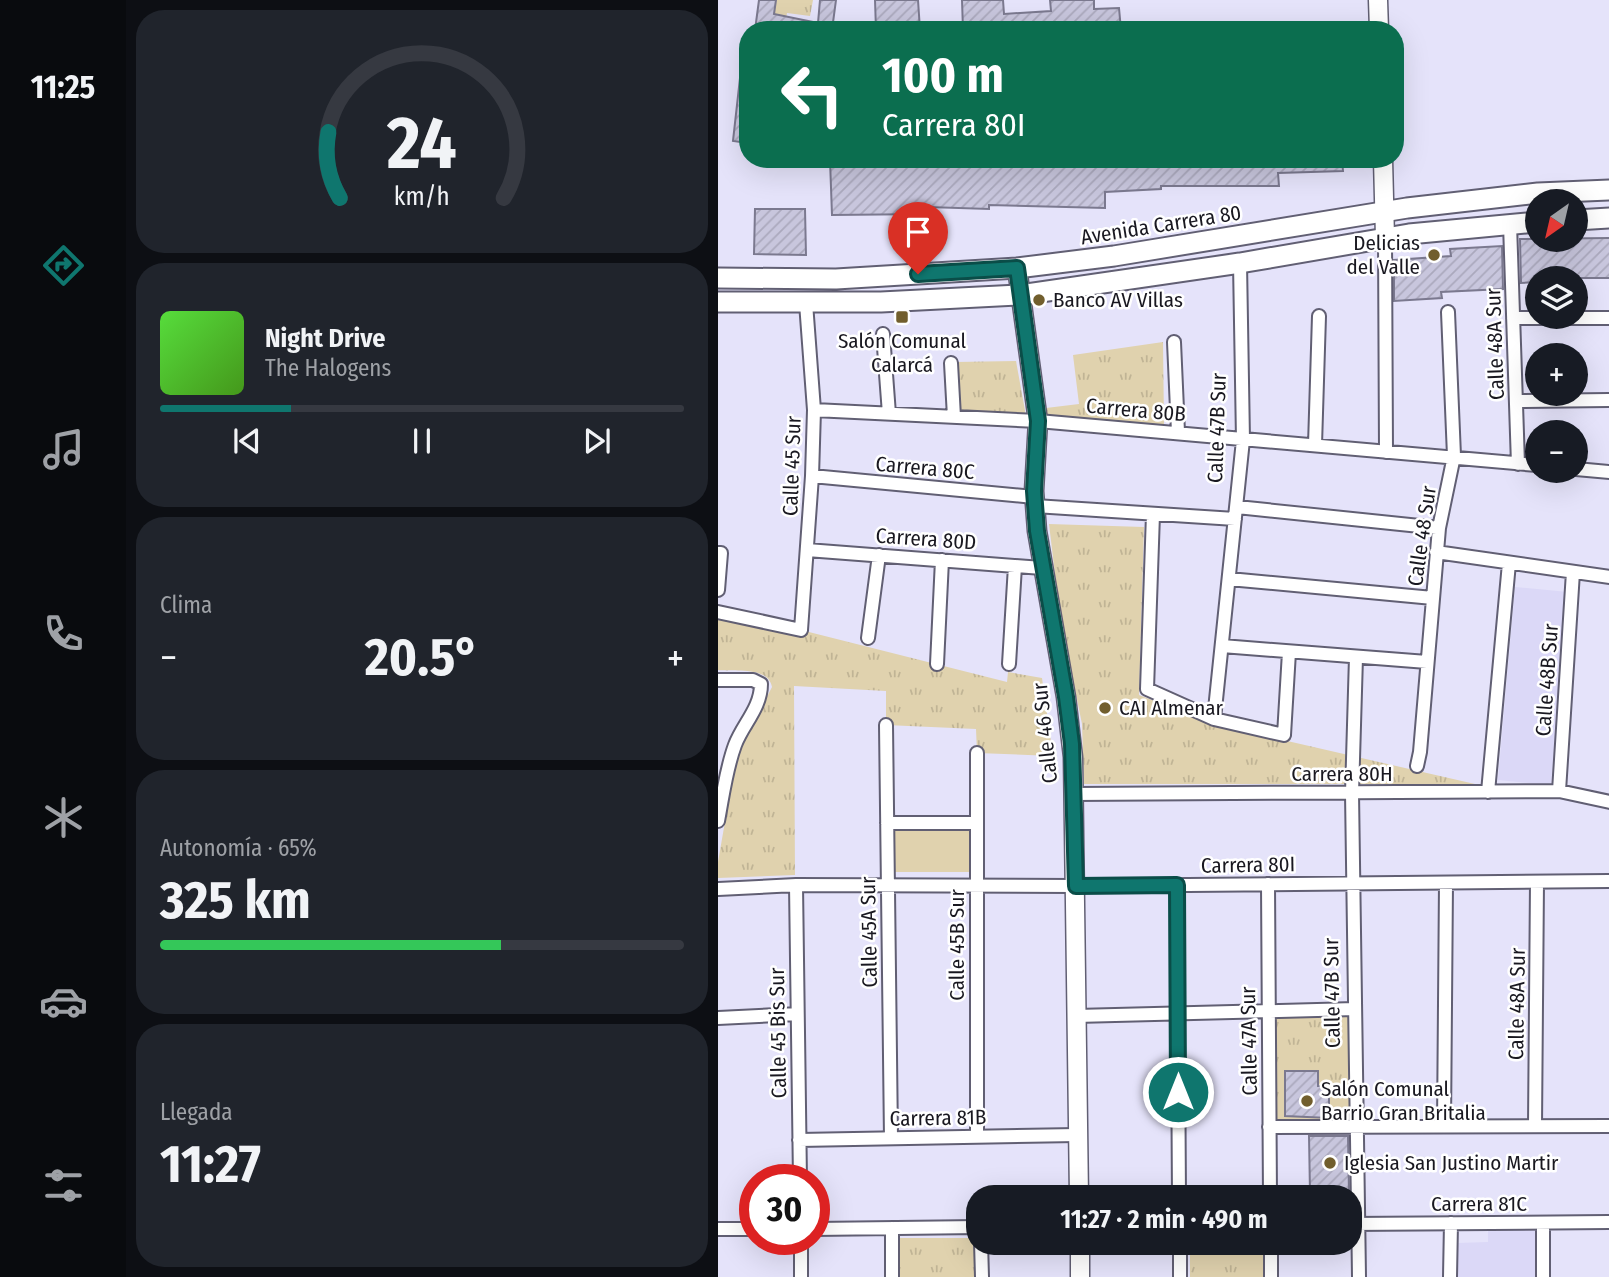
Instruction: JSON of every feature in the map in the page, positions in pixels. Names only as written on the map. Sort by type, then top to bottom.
[{"type":"main road","name":"Avenida Carrera 80","points":[[718,278],[836,279],[1017,268],[1114,256],[1384,211],[1538,193],[1609,190]]},
{"type":"main road","points":[[1588,219],[1609,218]]},
{"type":"main road","points":[[718,302],[806,303],[1020,295],[1240,263],[1385,238],[1525,223]]},
{"type":"street","points":[[1378,0],[1379,21]]},
{"type":"street","points":[[1383,168],[1386,452]]},
{"type":"street","name":"Calle 48A Sur","points":[[1510,224],[1518,464]]},
{"type":"street","name":"Calle 47B Sur","points":[[1214,719],[1243,440],[1240,263]]},
{"type":"street","name":"Calle 46 Sur","points":[[1017,268],[1038,421],[1035,502],[1042,568],[1066,697],[1073,757],[1079,1185]]},
{"type":"street","name":"Calle 45 Sur","points":[[718,612],[801,630],[814,410],[806,303]]},
{"type":"street","name":"Calle 48 Sur","points":[[1417,765],[1439,528],[1454,456],[1448,312]]},
{"type":"street","points":[[1315,445],[1319,316]]},
{"type":"street","points":[[1514,318],[1609,318]]},
{"type":"street","points":[[883,334],[889,414]]},
{"type":"street","points":[[1174,342],[1178,432]]},
{"type":"street","points":[[951,363],[954,417]]},
{"type":"street","points":[[1516,401],[1609,400]]},
{"type":"street","name":"Carrera 80B","points":[[814,410],[1038,421],[1525,464]]},
{"type":"street","points":[[1588,470],[1609,472]]},
{"type":"street","name":"Carrera 80C","points":[[812,477],[1153,514],[1236,513],[1439,528]]},
{"type":"street","points":[[1153,514],[1147,689],[1214,719],[1284,735],[1289,652]]},
{"type":"street","name":"Carrera 80D","points":[[807,550],[1042,568]]},
{"type":"street","points":[[1437,552],[1609,578]]},
{"type":"street","points":[[718,590],[719,553]]},
{"type":"street","points":[[868,638],[879,555]]},
{"type":"street","points":[[937,664],[942,560]]},
{"type":"street","points":[[1487,792],[1509,563]]},
{"type":"street","points":[[1008,664],[1015,565]]},
{"type":"street","name":"Calle 48B Sur","points":[[1559,791],[1573,572]]},
{"type":"street","points":[[1229,579],[1433,598]]},
{"type":"street","points":[[1222,646],[1427,662]]},
{"type":"street","name":"Calle 47B Sur","points":[[1355,1185],[1357,1127],[1352,793],[1356,657]]},
{"type":"street","points":[[718,680],[753,680],[761,684],[758,703],[724,760],[718,821]]},
{"type":"street","name":"Calle 45A Sur","points":[[886,725],[891,1138]]},
{"type":"street","name":"Calle 45B Sur","points":[[976,753],[977,1137]]},
{"type":"street","name":"Carrera 80H","points":[[1073,794],[1559,791],[1609,802]]},
{"type":"street","points":[[887,824],[976,823]]},
{"type":"street","name":"Carrera 80I","points":[[718,889],[796,885],[1076,886],[1609,881]]},
{"type":"street","name":"Calle 48A Sur","points":[[1535,1126],[1537,882]]},
{"type":"street","points":[[1444,1126],[1446,883]]},
{"type":"street","name":"Calle 47A Sur","points":[[1268,884],[1270,1185]]},
{"type":"street","name":"Calle 45 Bis Sur","points":[[796,885],[800,1164]]},
{"type":"street","points":[[1177,885],[1179,1185]]},
{"type":"street","points":[[1076,1016],[1355,1009]]},
{"type":"street","points":[[718,1018],[797,1014]]},
{"type":"street","points":[[1269,1127],[1609,1126]]},
{"type":"street","name":"Carrera 81B","points":[[799,1140],[1077,1135]]},
{"type":"street","name":"Carrera 81C","points":[[1362,1224],[1609,1222]]},
{"type":"street","points":[[1450,1277],[1451,1223]]},
{"type":"street","points":[[1543,1223],[1543,1277]]},
{"type":"street","points":[[830,1228],[966,1227]]},
{"type":"street","points":[[892,1228],[892,1277]]},
{"type":"street","points":[[718,1229],[739,1229]]},
{"type":"street","points":[[801,1255],[801,1277]]},
{"type":"street","points":[[981,1255],[982,1277]]},
{"type":"street","points":[[1080,1255],[1080,1277]]},
{"type":"street","points":[[1180,1255],[1180,1277]]},
{"type":"street","points":[[1271,1255],[1271,1277]]},
{"type":"street","name":"Calle 47B Sur","points":[[1357,1255],[1359,1277]]},
{"type":"shaded area","points":[[1515,587],[1568,592],[1551,785],[1498,780]]},
{"type":"shaded area","points":[[1536,1227],[1537,1277],[1458,1277],[1457,1243],[1488,1242],[1488,1229]]},
{"type":"green space","points":[[776,0],[813,0],[810,16],[787,13],[786,21],[773,21]]},
{"type":"green space","points":[[1163,342],[1164,425],[1047,416],[1046,408],[1079,404],[1073,355]]},
{"type":"green space","points":[[1016,361],[1026,416],[958,413],[955,362]]},
{"type":"green space","points":[[1049,524],[1144,527],[1139,695],[1217,725],[1475,784],[1084,784],[1082,724],[1060,616]]},
{"type":"green space","points":[[718,616],[800,637],[801,630],[1007,682],[1008,672],[1042,678],[1053,756],[977,753],[976,729],[886,725],[886,691],[794,686],[795,875],[718,878],[718,862],[735,764],[772,687],[769,680],[758,673],[718,670]]},
{"type":"green space","points":[[895,826],[970,826],[970,872],[895,872]]},
{"type":"green space","points":[[1350,1013],[1352,1119],[1276,1120],[1273,1014]]},
{"type":"green space","points":[[898,1238],[966,1238],[966,1255],[976,1255],[977,1277],[899,1277]]},
{"type":"green space","points":[[1190,1255],[1264,1255],[1265,1277],[1190,1277]]},
{"type":"building","points":[[759,0],[776,0],[774,14],[808,21],[756,21]]},
{"type":"building","points":[[820,0],[836,0],[833,21],[818,21]]},
{"type":"building","points":[[875,0],[918,0],[919,21],[876,21]]},
{"type":"building","points":[[962,0],[1003,0],[1004,14],[1051,11],[1050,0],[1094,0],[1094,9],[1119,8],[1120,21],[963,21]]},
{"type":"building","points":[[739,87],[739,142],[733,141]]},
{"type":"building","points":[[830,168],[1343,168],[1343,171],[1278,173],[1279,186],[1161,186],[1161,189],[1105,192],[1105,208],[989,205],[989,209],[928,207],[929,214],[832,215]]},
{"type":"building","points":[[755,209],[805,209],[806,255],[754,254]]},
{"type":"building","points":[[1588,238],[1610,238],[1610,278],[1588,278],[1588,266],[1525,266],[1525,283],[1521,283],[1520,239],[1525,239],[1525,252],[1588,252]]},
{"type":"building","points":[[1502,246],[1503,289],[1441,292],[1442,298],[1394,301],[1394,260],[1451,256],[1450,249]]},
{"type":"building","name":"Salón Comunal Barrio Gran Britalia","points":[[1285,1071],[1318,1071],[1318,1086],[1329,1086],[1329,1118],[1285,1116]]},
{"type":"building","name":"Iglesia San Justino Martir","points":[[1309,1136],[1348,1136],[1349,1185],[1310,1185]]},
{"type":"place","name":"Delicias del Valle","points":[[1434,255]]},
{"type":"place","name":"Banco AV Villas","points":[[1039,300]]},
{"type":"place","name":"Salón Comunal Calarcá","points":[[902,317]]},
{"type":"place","name":"CAI Almenar","points":[[1105,708]]},
{"type":"place","name":"Salón Comunal Barrio Gran Britalia","points":[[1307,1101]]},
{"type":"place","name":"Iglesia San Justino Martir","points":[[1330,1163]]},
{"type":"route","points":[[918,274],[1017,268],[1038,421],[1034,491],[1037,531],[1072,744],[1076,886],[1177,885],[1178,1092]]}]
